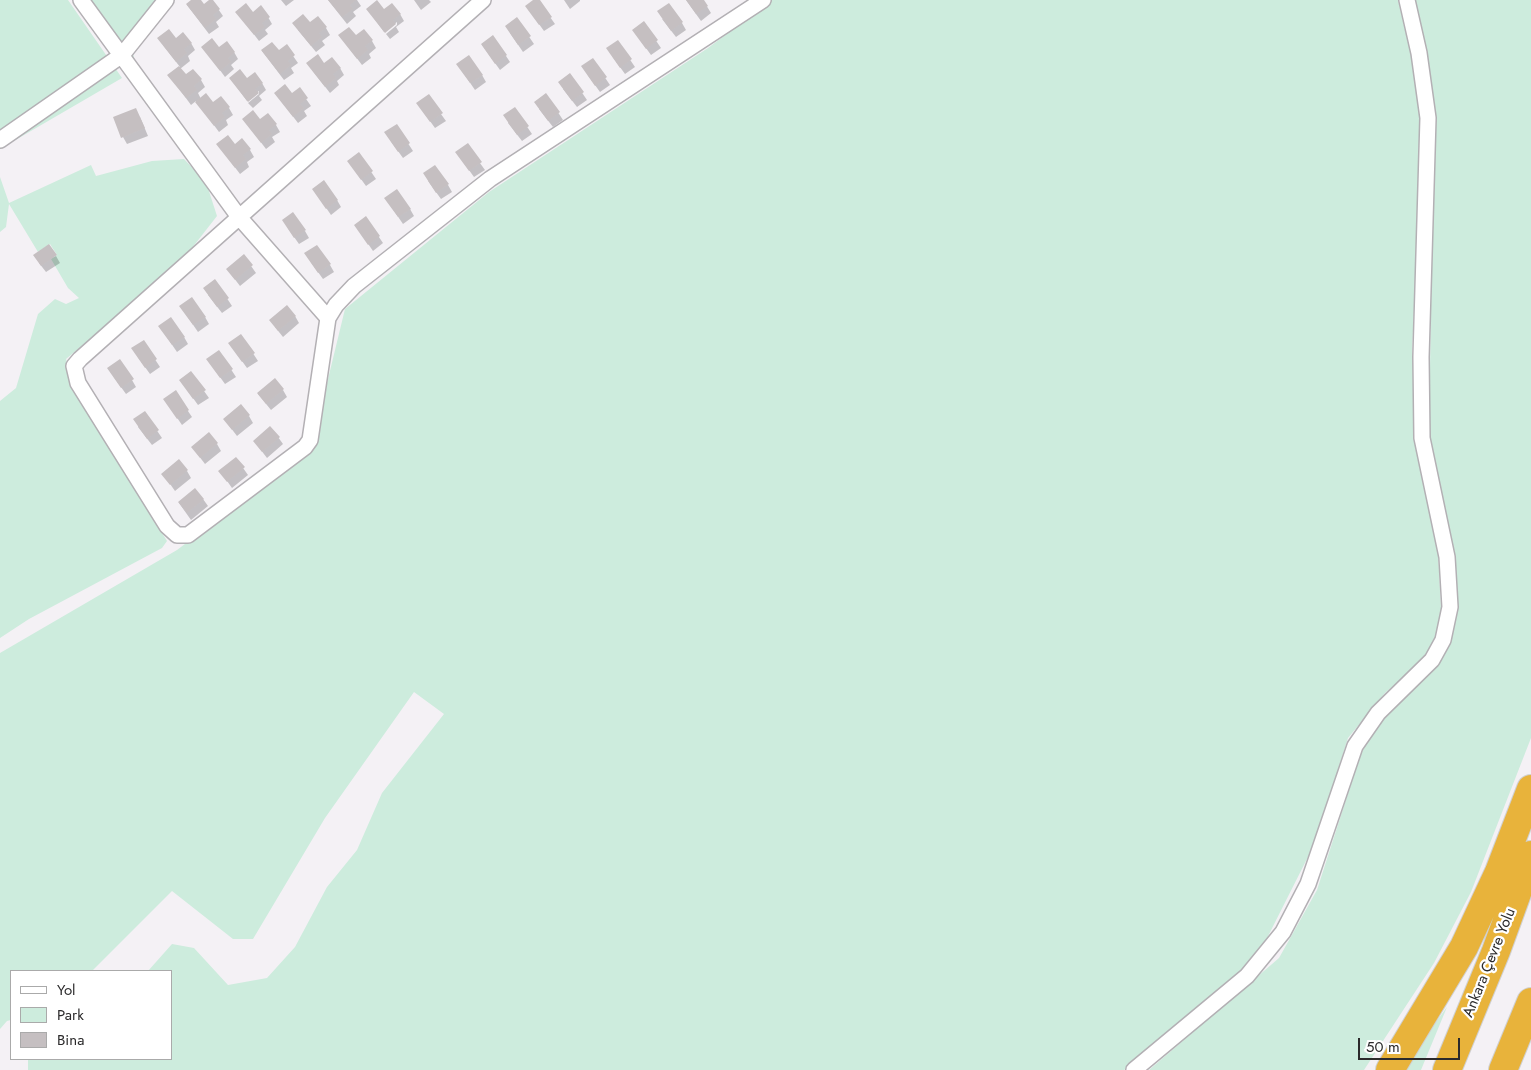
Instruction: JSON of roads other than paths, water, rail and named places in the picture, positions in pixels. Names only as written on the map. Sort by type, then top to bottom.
[{"type":"highway","points":[[1390,1070],[1464,947],[1499,872],[1531,789]]},
{"type":"highway","name":"Ankara Çevre Yolu","points":[[1447,1070],[1496,951],[1531,855]]},
{"type":"highway","points":[[1503,1070],[1531,1002]]},
{"type":"street","points":[[81,0],[239,217],[328,318]]},
{"type":"street","points":[[0,140],[122,55],[166,0]]},
{"type":"street","points":[[483,0],[80,358],[74,366],[78,383],[171,532],[176,535],[188,535],[305,448],[310,440],[328,318],[336,305],[354,286],[490,179],[763,0]]},
{"type":"street","points":[[1134,1070],[1247,976],[1283,932],[1308,884],[1355,746],[1378,713],[1432,660],[1443,640],[1450,607],[1447,557],[1422,438],[1421,356],[1428,118],[1419,54],[1407,0]]}]
